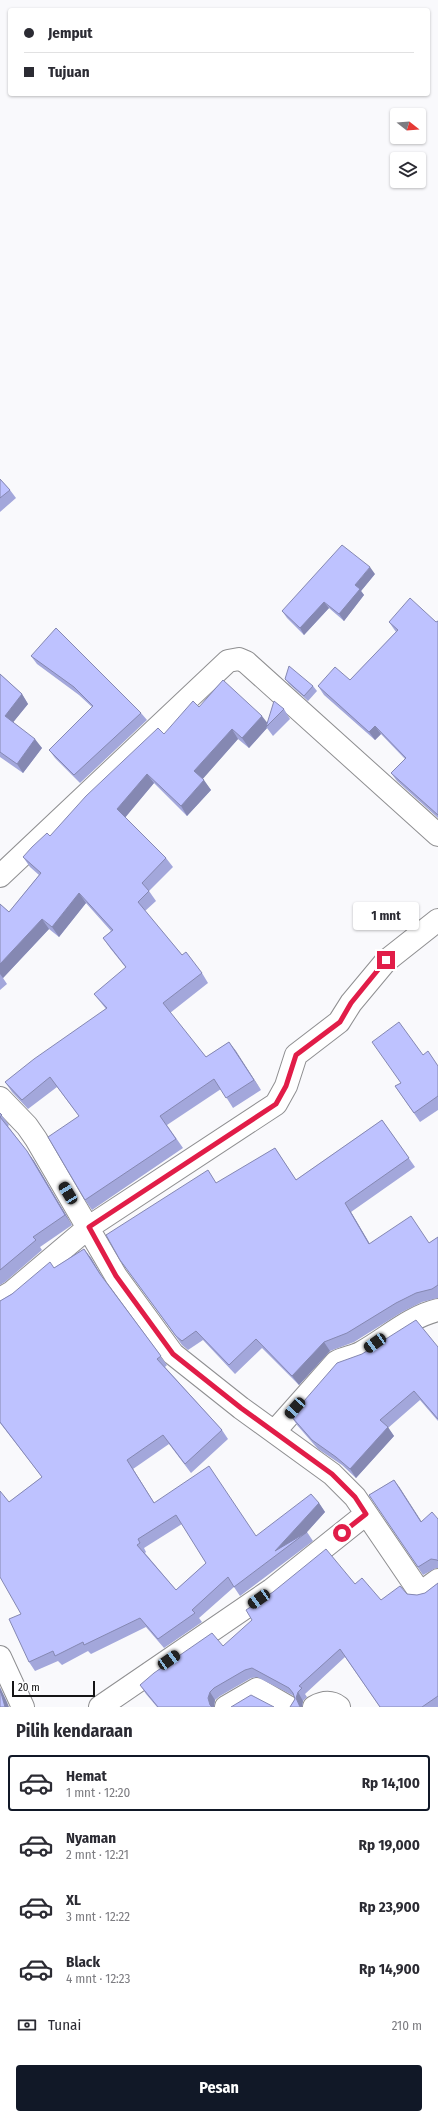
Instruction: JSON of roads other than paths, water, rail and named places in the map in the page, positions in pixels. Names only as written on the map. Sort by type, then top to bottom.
[{"type":"street","points":[[0,876],[228,661],[238,659],[246,662],[438,835]]},
{"type":"street","points":[[0,1299],[12,1292],[89,1227],[276,1104],[286,1086],[296,1055],[340,1022],[351,1003],[386,960],[438,920]]},
{"type":"street","points":[[0,1098],[27,1126],[36,1139],[89,1227],[116,1276],[173,1354],[274,1432],[332,1474],[355,1497],[419,1591],[422,1591],[438,1580]]},
{"type":"street","points":[[274,1432],[336,1362],[363,1352],[387,1334],[421,1316],[438,1310]]},
{"type":"street","points":[[100,1707],[271,1590],[366,1514]]},
{"type":"street","points":[[0,1656],[23,1707]]},
{"type":"street","points":[[226,1707],[258,1689],[288,1707]]},
{"type":"street","points":[[314,1707],[322,1703],[329,1702],[339,1707]]}]
